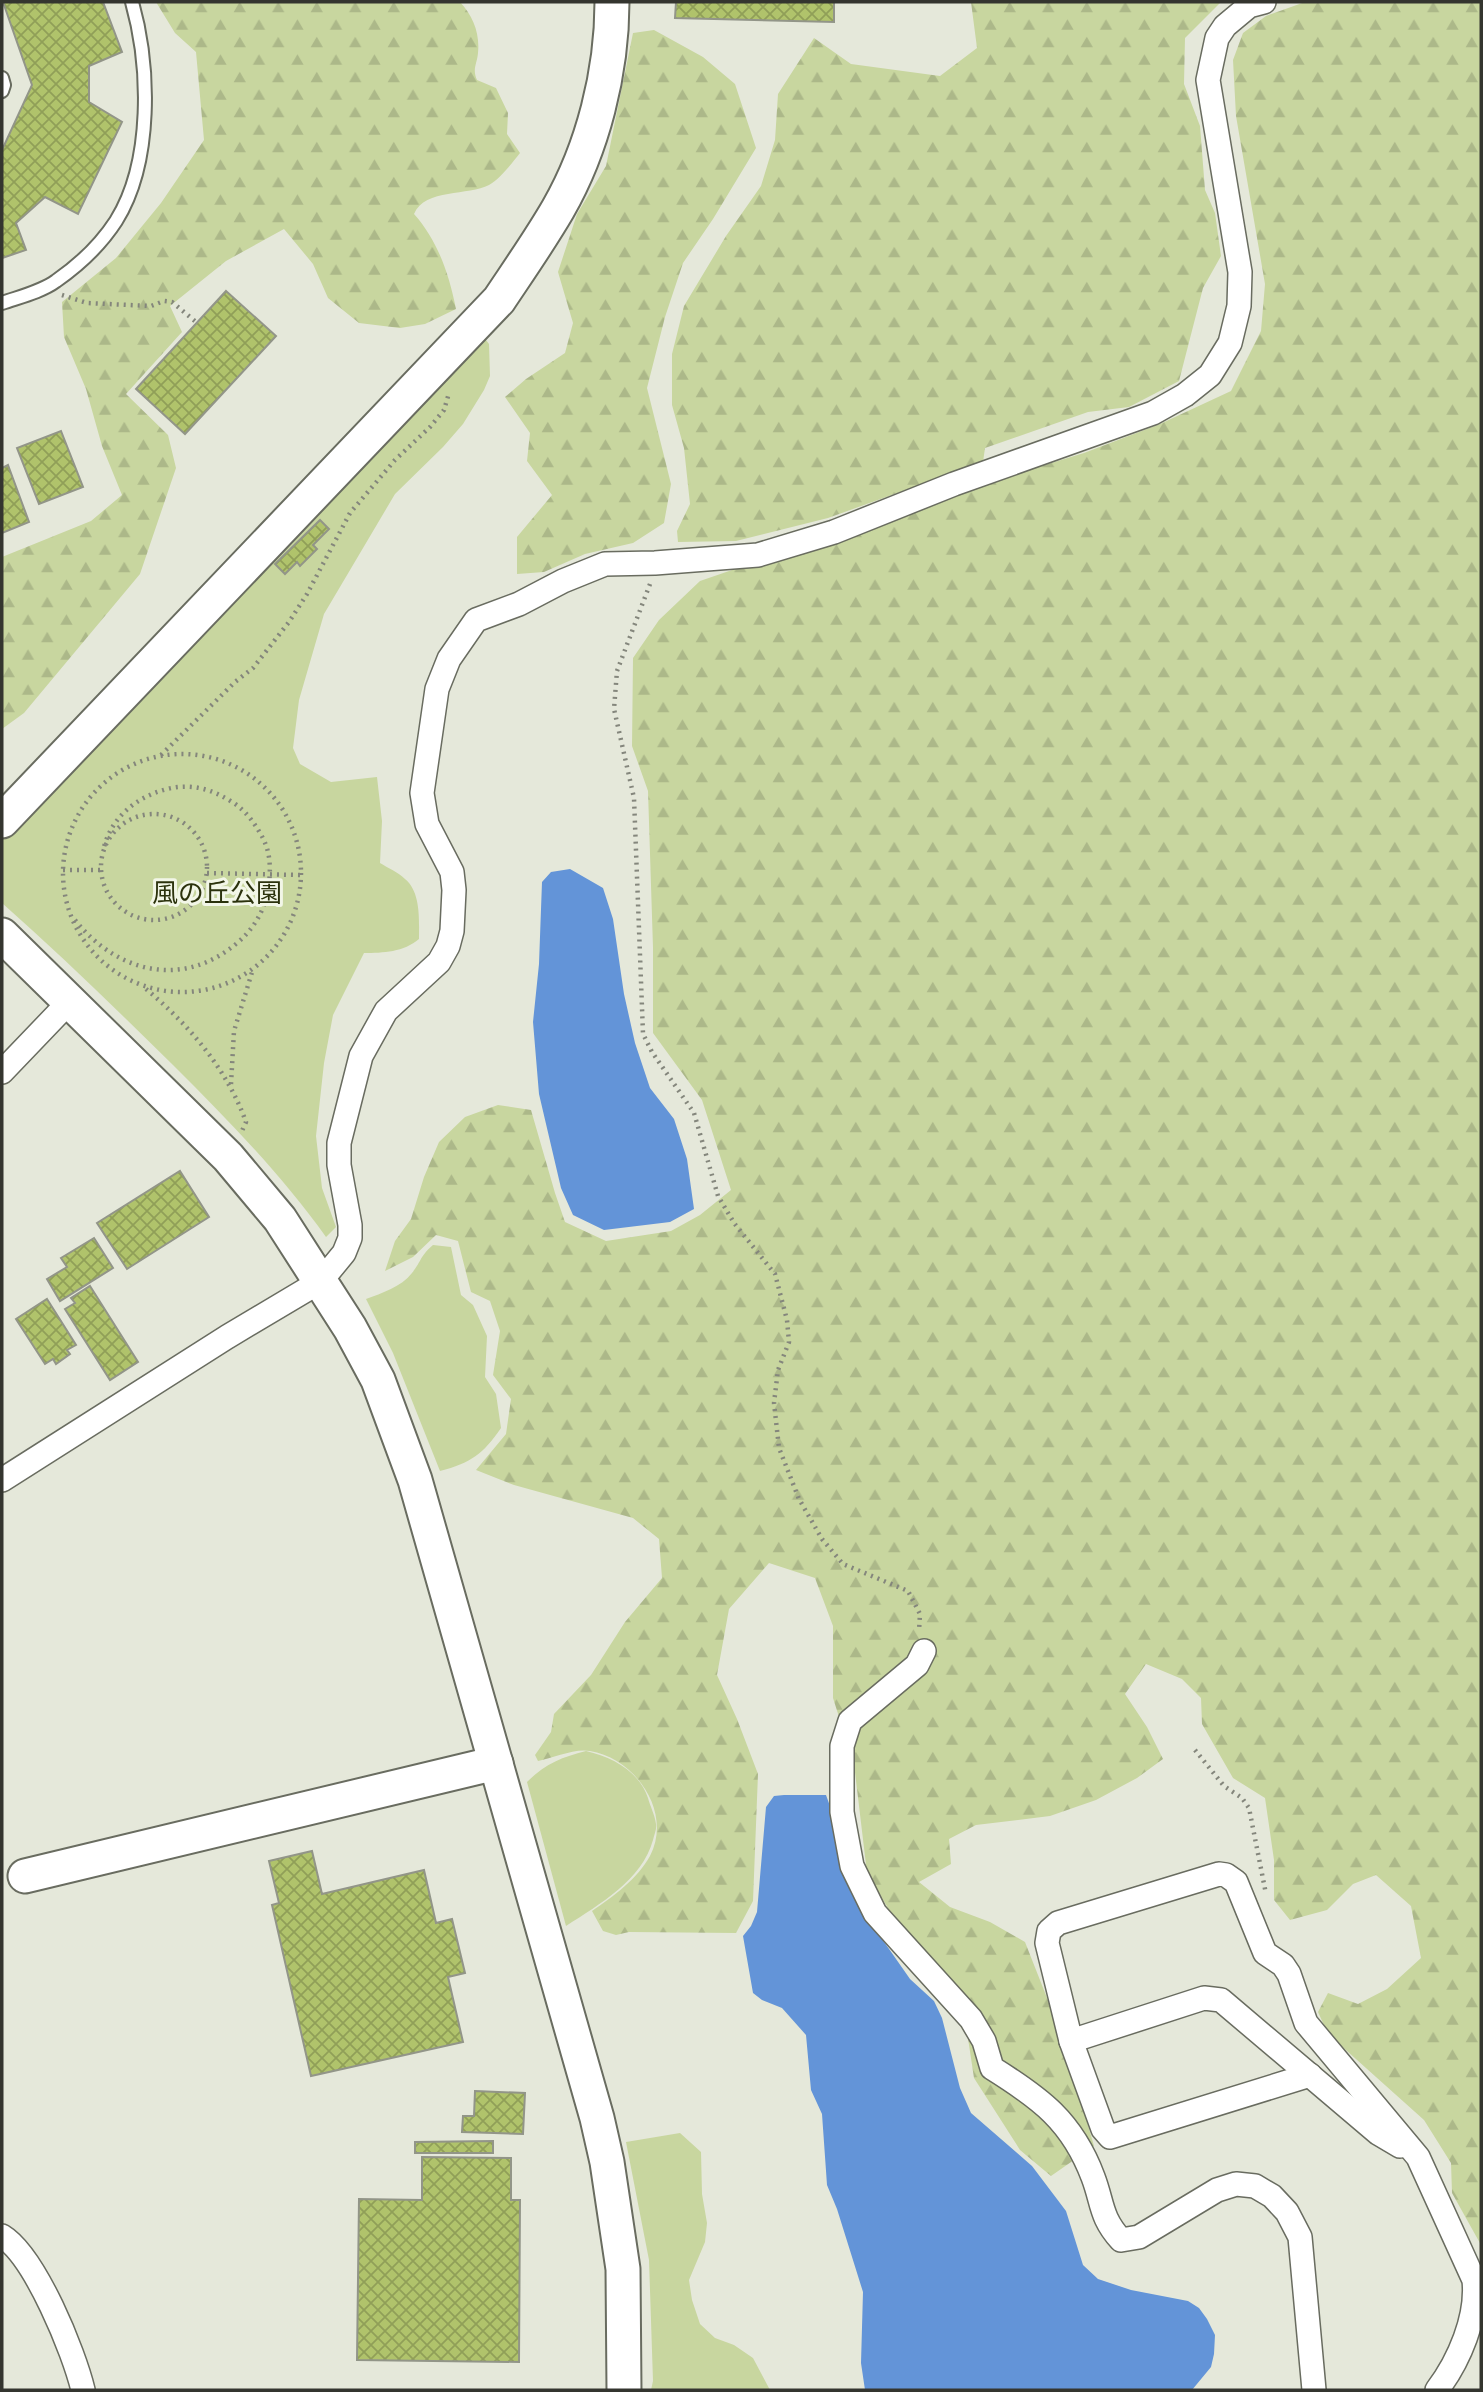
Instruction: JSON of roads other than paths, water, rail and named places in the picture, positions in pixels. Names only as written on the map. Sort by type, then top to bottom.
[{"type":"street","points":[[2,821],[499,300],[559,208],[588,144],[612,34],[612,2]]},
{"type":"street","points":[[2,1480],[227,1337],[321,1281],[344,1253],[350,1238],[349,1212],[339,1165],[339,1143],[361,1056],[386,1011],[439,962],[452,931],[452,872],[427,824],[422,793],[436,689],[449,659],[476,620],[519,604],[563,581],[605,564],[758,555],[834,532],[954,484],[1153,413],[1185,395],[1210,375],[1230,343],[1239,306],[1240,272],[1208,80],[1214,47],[1225,26],[1249,6],[1264,2]]},
{"type":"street","points":[[2,935],[228,1157],[280,1219],[321,1281],[378,1380],[415,1480],[597,2118],[607,2162],[623,2269],[624,2390]]},
{"type":"street","points":[[2,1072],[71,1000]]},
{"type":"street","points":[[924,1651],[917,1665],[850,1721],[842,1746],[842,1812],[849,1852],[852,1866],[875,1913],[971,2019],[984,2041],[992,2068],[1038,2098],[1064,2124],[1078,2145],[1094,2179],[1102,2214],[1121,2239],[1139,2237],[1217,2190],[1236,2184],[1255,2186],[1272,2196],[1287,2212],[1300,2237],[1314,2390]]},
{"type":"street","points":[[25,1876],[496,1763]]},
{"type":"street","points":[[1310,2075],[1110,2137],[1103,2129],[1071,2040],[1047,1936],[1058,1923],[1219,1874],[1236,1882],[1265,1953],[1283,1965],[1289,1974],[1306,2023],[1418,2157],[1474,2280],[1476,2294],[1458,2356],[1437,2390]]},
{"type":"street","points":[[1071,2040],[1204,1998],[1222,2000],[1378,2133],[1418,2157]]},
{"type":"street","points":[[2,2236],[19,2251],[44,2294],[62,2330],[83,2390]]},
{"type":"lane","points":[[2,303],[54,283],[95,247],[117,220],[136,174],[142,143],[142,47],[132,2]]},
{"type":"lane","points":[[2,78],[2,91]]},
{"type":"water","points":[[570,869],[603,888],[613,919],[624,994],[635,1043],[650,1088],[674,1119],[687,1159],[694,1209],[670,1222],[604,1230],[573,1215],[561,1188],[539,1094],[533,1022],[539,964],[542,882],[551,872]]},
{"type":"water","points":[[826,1795],[873,1926],[910,1979],[934,2001],[942,2018],[960,2088],[971,2113],[1032,2166],[1066,2211],[1083,2265],[1098,2279],[1131,2290],[1188,2301],[1199,2308],[1207,2319],[1215,2335],[1214,2354],[1211,2367],[1192,2390],[865,2390],[861,2363],[863,2292],[827,2185],[822,2114],[811,2090],[806,2035],[782,2008],[753,1993],[743,1936],[757,1912],[766,1807],[774,1796]]},
{"type":"park label","name":"風の丘公園","points":[[217,893]]}]
